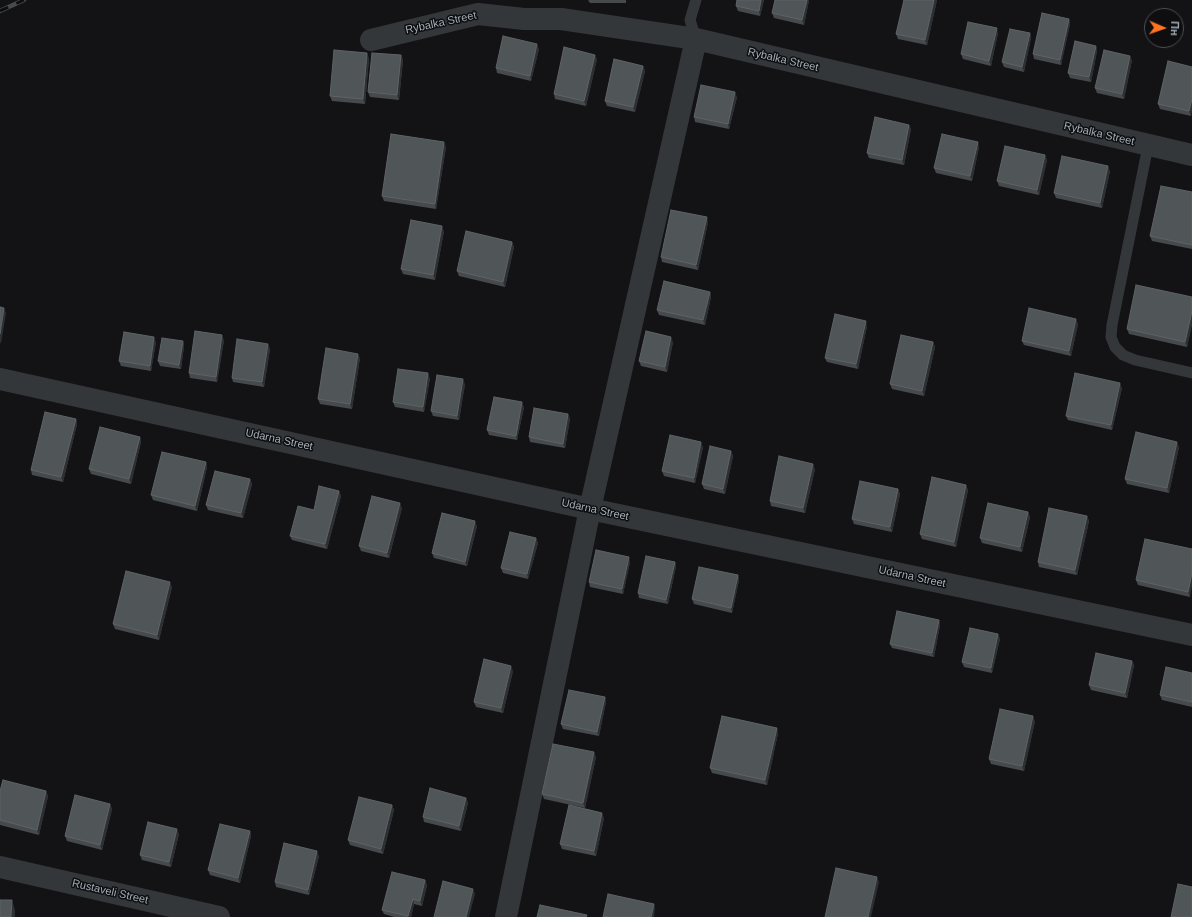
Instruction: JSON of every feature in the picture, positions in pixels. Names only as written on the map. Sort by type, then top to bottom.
[{"type":"street","name":"Rybalka Street","points":[[371,40],[478,14],[524,20],[561,19],[696,39],[1148,146],[1192,155]]},
{"type":"street","points":[[506,917],[590,509],[696,39]]},
{"type":"street","name":"Udarna Street","points":[[0,379],[590,509],[1192,635]]},
{"type":"street","name":"Rustaveli Street","points":[[0,867],[219,917]]},
{"type":"lane","points":[[696,0],[690,20],[696,39]]},
{"type":"lane","points":[[1148,146],[1112,324],[1111,337],[1115,347],[1123,355],[1135,360],[1192,373]]},
{"type":"building","points":[[737,0],[761,0],[759,11],[736,6]]},
{"type":"building","points":[[775,0],[807,0],[802,20],[772,13]]},
{"type":"building","points":[[904,0],[934,0],[925,40],[896,34]]},
{"type":"building","points":[[1042,13],[1069,19],[1060,60],[1033,54]]},
{"type":"building","points":[[968,22],[997,28],[989,61],[961,54]]},
{"type":"building","points":[[1010,29],[1030,33],[1022,67],[1002,62]]},
{"type":"building","points":[[503,36],[537,44],[530,76],[496,68]]},
{"type":"building","points":[[1075,41],[1096,46],[1089,77],[1068,73]]},
{"type":"building","points":[[564,47],[595,55],[584,101],[554,94]]},
{"type":"building","points":[[334,50],[367,53],[363,99],[330,96]]},
{"type":"building","points":[[1104,50],[1130,56],[1122,94],[1095,88]]},
{"type":"building","points":[[372,53],[401,55],[397,95],[368,92]]},
{"type":"building","points":[[614,59],[643,66],[633,107],[605,101]]},
{"type":"building","points":[[1168,61],[1192,67],[1192,99],[1189,111],[1158,104]]},
{"type":"building","points":[[701,85],[735,92],[728,124],[694,117]]},
{"type":"building","points":[[875,117],[909,125],[902,160],[867,153]]},
{"type":"building","points":[[391,134],[444,142],[435,204],[382,196]]},
{"type":"building","points":[[942,134],[978,142],[970,176],[934,168]]},
{"type":"building","points":[[1005,146],[1045,155],[1037,190],[997,181]]},
{"type":"building","points":[[1062,156],[1108,166],[1100,203],[1054,193]]},
{"type":"building","points":[[1161,186],[1192,192],[1192,245],[1150,236]]},
{"type":"building","points":[[671,210],[707,217],[696,265],[661,257]]},
{"type":"building","points":[[411,220],[442,226],[433,275],[401,269]]},
{"type":"building","points":[[466,231],[512,242],[503,282],[457,271]]},
{"type":"building","points":[[664,281],[710,292],[703,320],[657,310]]},
{"type":"building","points":[[1136,285],[1192,297],[1192,311],[1185,342],[1127,329]]},
{"type":"building","points":[[0,307],[4,308],[0,334]]},
{"type":"building","points":[[1029,308],[1076,319],[1069,351],[1022,341]]},
{"type":"building","points":[[835,314],[866,321],[856,364],[825,358]]},
{"type":"building","points":[[195,331],[222,335],[216,377],[189,373]]},
{"type":"building","points":[[646,331],[671,337],[665,367],[639,361]]},
{"type":"building","points":[[124,332],[154,337],[150,366],[119,361]]},
{"type":"building","points":[[901,335],[933,342],[922,391],[890,384]]},
{"type":"building","points":[[162,338],[183,341],[179,365],[158,361]]},
{"type":"building","points":[[237,339],[268,344],[262,382],[232,378]]},
{"type":"building","points":[[326,348],[358,354],[350,404],[318,399]]},
{"type":"building","points":[[398,369],[428,373],[423,407],[393,402]]},
{"type":"building","points":[[1075,373],[1120,383],[1111,425],[1066,416]]},
{"type":"building","points":[[437,375],[463,379],[457,416],[431,411]]},
{"type":"building","points":[[494,397],[522,402],[516,436],[487,430]]},
{"type":"building","points":[[534,408],[568,414],[563,444],[529,437]]},
{"type":"building","points":[[45,412],[76,419],[61,477],[31,470]]},
{"type":"building","points":[[100,427],[140,437],[129,479],[89,469]]},
{"type":"building","points":[[1136,432],[1177,442],[1167,488],[1125,479]]},
{"type":"building","points":[[670,435],[701,442],[694,478],[662,471]]},
{"type":"building","points":[[710,446],[731,451],[723,489],[702,484]]},
{"type":"building","points":[[162,452],[206,462],[195,506],[151,495]]},
{"type":"building","points":[[779,456],[813,464],[803,508],[770,501]]},
{"type":"building","points":[[215,471],[250,479],[241,513],[206,505]]},
{"type":"building","points":[[932,477],[966,485],[954,542],[920,534]]},
{"type":"building","points":[[860,481],[898,489],[890,527],[852,519]]},
{"type":"building","points":[[319,486],[339,491],[325,544],[290,536],[298,506],[314,510]]},
{"type":"building","points":[[372,496],[400,503],[387,553],[359,546]]},
{"type":"building","points":[[988,503],[1028,512],[1020,547],[980,538]]},
{"type":"building","points":[[1049,508],[1087,516],[1075,570],[1038,562]]},
{"type":"building","points":[[442,513],[475,521],[465,562],[432,553]]},
{"type":"building","points":[[510,532],[536,538],[527,574],[501,568]]},
{"type":"building","points":[[1145,539],[1192,549],[1192,573],[1188,592],[1136,580]]},
{"type":"building","points":[[596,550],[629,557],[622,589],[589,582]]},
{"type":"building","points":[[646,556],[675,562],[666,600],[638,593]]},
{"type":"building","points":[[699,567],[738,575],[731,608],[692,599]]},
{"type":"building","points":[[126,571],[170,582],[157,635],[113,624]]},
{"type":"building","points":[[897,611],[939,620],[932,653],[890,644]]},
{"type":"building","points":[[970,628],[998,634],[991,668],[962,662]]},
{"type":"building","points":[[1096,653],[1132,661],[1125,693],[1089,685]]},
{"type":"building","points":[[484,659],[511,666],[501,708],[474,702]]},
{"type":"building","points":[[1166,667],[1192,673],[1192,702],[1160,695]]},
{"type":"building","points":[[569,690],[605,697],[597,732],[561,724]]},
{"type":"building","points":[[1000,709],[1033,716],[1022,766],[989,759]]},
{"type":"building","points":[[722,716],[777,728],[765,780],[710,768]]},
{"type":"building","points":[[553,744],[594,752],[583,803],[542,794]]},
{"type":"building","points":[[3,780],[46,791],[37,830],[0,820],[0,791]]},
{"type":"building","points":[[430,788],[466,798],[459,826],[423,817]]},
{"type":"building","points":[[75,795],[110,804],[100,845],[65,836]]},
{"type":"building","points":[[359,797],[392,805],[381,849],[348,840]]},
{"type":"building","points":[[569,805],[602,813],[594,851],[560,844]]},
{"type":"building","points":[[148,822],[177,829],[169,862],[140,855]]},
{"type":"building","points":[[220,824],[250,831],[238,878],[208,870]]},
{"type":"building","points":[[284,843],[317,851],[308,890],[275,882]]},
{"type":"building","points":[[836,868],[877,877],[868,917],[825,917]]},
{"type":"building","points":[[392,872],[425,880],[420,901],[413,899],[408,916],[382,910]]},
{"type":"building","points":[[443,881],[473,889],[466,917],[434,917]]},
{"type":"building","points":[[1178,884],[1192,887],[1192,917],[1171,917]]},
{"type":"building","points":[[608,894],[654,904],[651,917],[603,917]]},
{"type":"building","points":[[0,900],[12,900],[11,917],[0,917]]},
{"type":"building","points":[[540,905],[587,915],[586,917],[537,917]]},
{"type":"railway","points":[[0,11],[24,0]]}]
